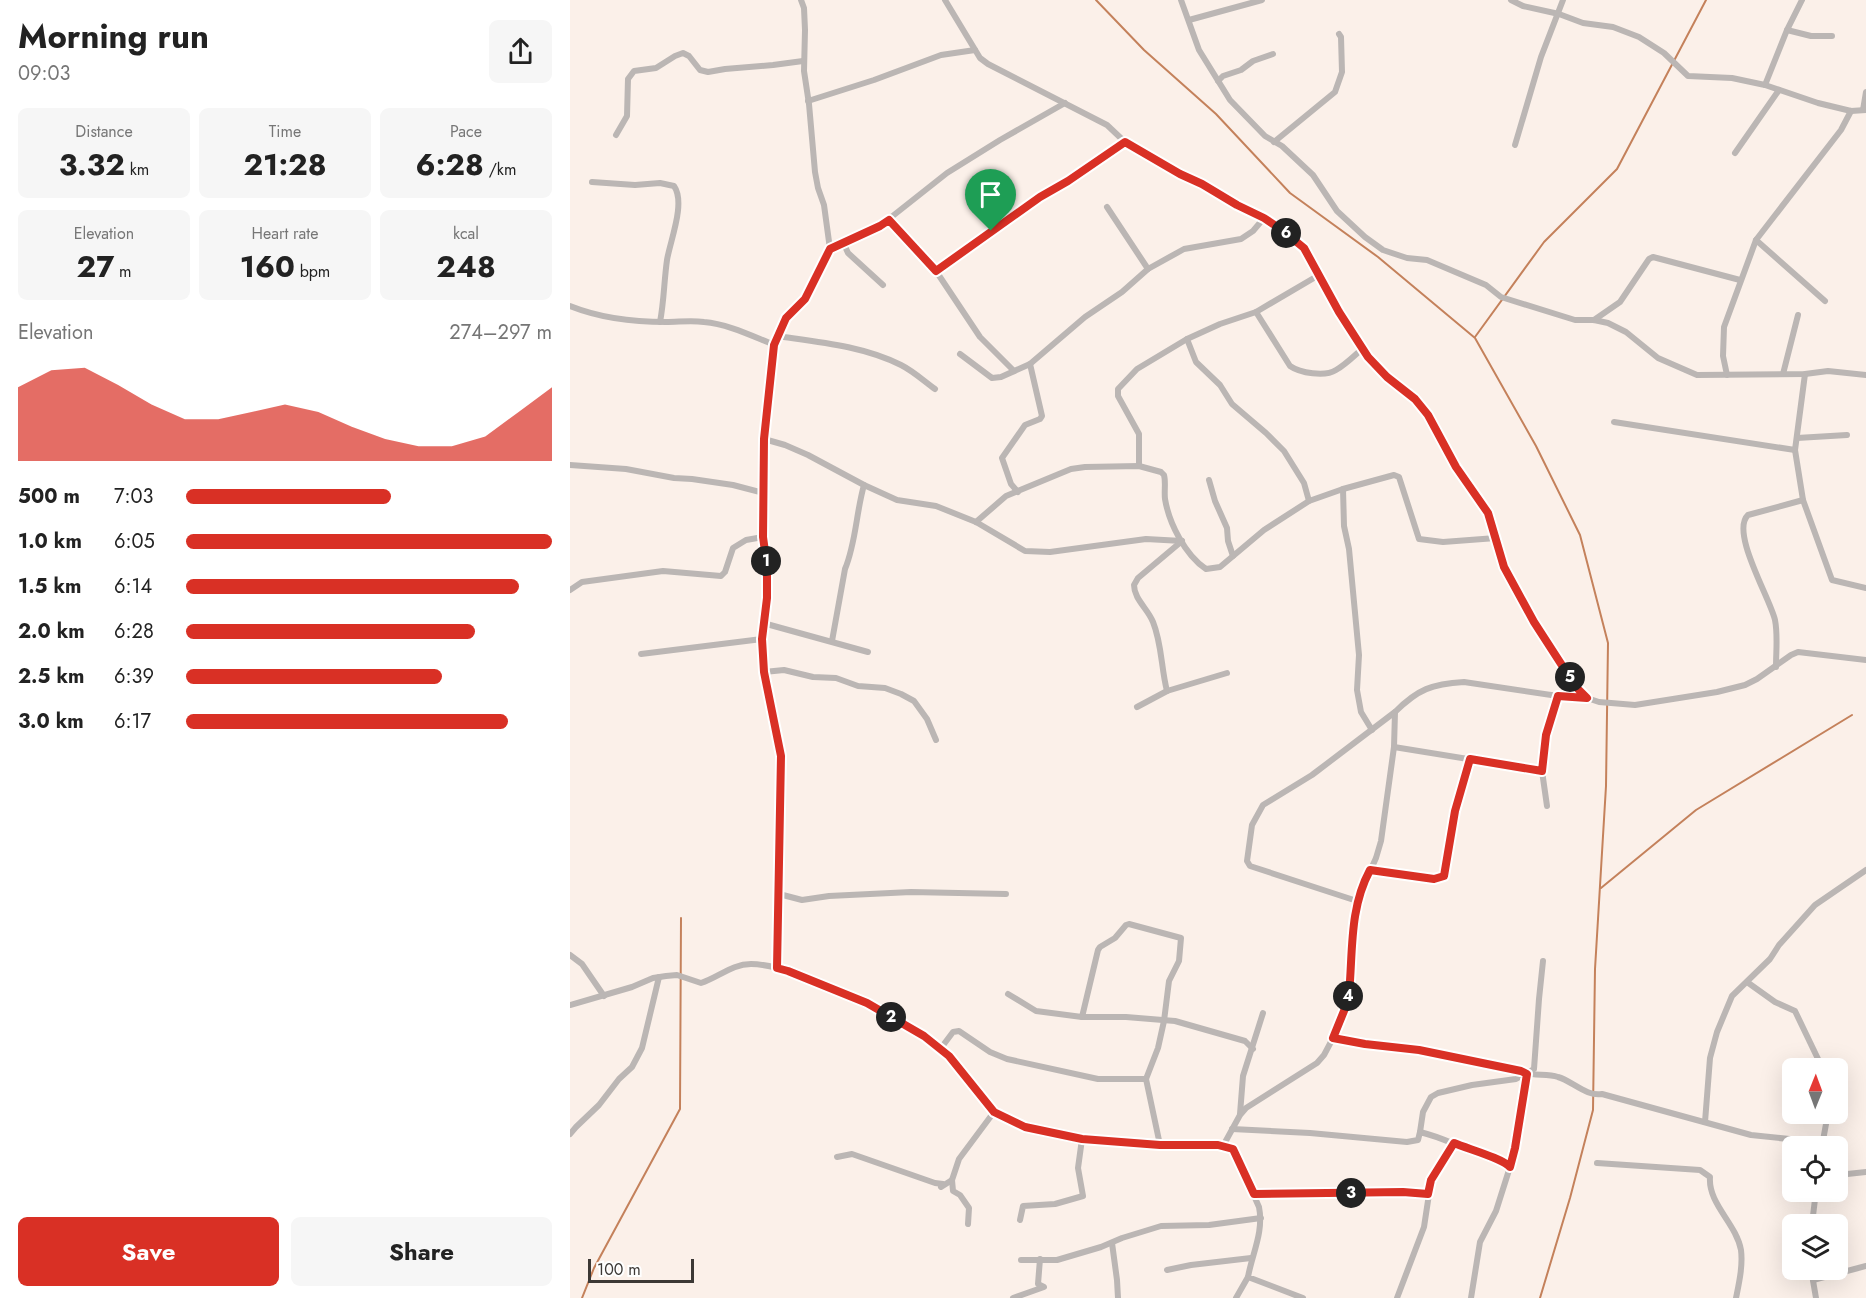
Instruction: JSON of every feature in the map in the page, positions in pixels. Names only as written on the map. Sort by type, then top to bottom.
[{"type":"street","points":[[777,968],[781,756],[764,672],[762,639],[767,598],[767,566],[763,537],[764,439],[774,345],[777,336],[786,318],[805,299],[830,249],[824,205],[815,172],[803,61],[806,30],[801,0]]},
{"type":"street","points":[[945,0],[975,50],[988,64],[1107,125],[1125,142],[1264,218],[1304,248],[1362,349],[1377,368],[1421,406],[1441,436],[1460,473],[1488,513],[1508,577],[1576,687],[1587,698]]},
{"type":"street","points":[[1181,0],[1199,50],[1240,112],[1265,136],[1286,150],[1313,175],[1334,208],[1383,250],[1407,258],[1428,261],[1486,285],[1501,297],[1575,320],[1608,323],[1626,332],[1658,358],[1697,375],[1805,374],[1828,371],[1866,375]]},
{"type":"street","points":[[1189,20],[1251,1],[1262,0]]},
{"type":"street","points":[[1511,0],[1523,6],[1559,14],[1582,23],[1613,27],[1639,37],[1664,53],[1688,76],[1719,76],[1765,85],[1800,98],[1851,111],[1864,110],[1866,92]]},
{"type":"street","points":[[1515,145],[1541,57],[1563,0]]},
{"type":"street","points":[[1765,85],[1802,0]]},
{"type":"street","points":[[1787,30],[1811,36],[1832,36]]},
{"type":"street","points":[[1274,142],[1335,92],[1342,72],[1339,34]]},
{"type":"street","points":[[808,101],[874,80],[940,55],[975,50]]},
{"type":"street","points":[[616,135],[627,116],[628,78],[634,71],[656,68],[683,53],[690,56],[700,70],[708,72],[803,61]]},
{"type":"street","points":[[1218,81],[1223,76],[1241,70],[1253,61],[1273,54]]},
{"type":"street","points":[[1735,153],[1779,90]]},
{"type":"street","points":[[830,249],[880,226],[947,173],[1065,103]]},
{"type":"street","points":[[1726,375],[1723,356],[1724,327],[1756,240],[1840,130],[1851,111]]},
{"type":"street","points":[[936,271],[1040,197],[1125,142]]},
{"type":"street","points":[[592,182],[634,185],[660,183],[674,186],[677,190],[677,217],[668,257],[660,322]]},
{"type":"street","points":[[1107,207],[1148,269]]},
{"type":"street","points":[[960,354],[992,378],[1014,371],[1029,364],[1148,269],[1184,249],[1241,239],[1253,231],[1264,218]]},
{"type":"street","points":[[889,220],[936,271],[980,337],[1014,371]]},
{"type":"street","points":[[1756,240],[1825,301]]},
{"type":"street","points":[[843,242],[848,253],[883,285]]},
{"type":"street","points":[[1594,320],[1620,302],[1649,259],[1653,257],[1740,280]]},
{"type":"street","points":[[1139,466],[1139,434],[1118,396],[1118,389],[1137,369],[1187,339],[1220,324],[1256,312],[1319,275]]},
{"type":"street","points":[[570,306],[601,316],[660,322],[696,321],[718,324],[774,345]]},
{"type":"street","points":[[1256,312],[1290,366],[1295,370],[1327,373],[1335,371],[1362,349]]},
{"type":"street","points":[[1783,374],[1798,315]]},
{"type":"street","points":[[777,336],[855,349],[884,357],[903,366],[935,389]]},
{"type":"street","points":[[1187,339],[1196,362],[1220,385],[1232,404],[1284,452],[1304,483],[1309,501]]},
{"type":"street","points":[[1018,492],[1011,484],[1002,458],[1025,426],[1042,416],[1029,364]]},
{"type":"street","points":[[1805,374],[1795,450],[1803,500],[1832,580],[1866,588]]},
{"type":"street","points":[[1614,422],[1795,450]]},
{"type":"street","points":[[1797,438],[1848,435]]},
{"type":"street","points":[[764,439],[808,455],[897,500],[936,506],[976,522],[1025,551],[1034,552],[1146,539],[1182,541]]},
{"type":"street","points":[[570,465],[626,469],[674,478],[733,485],[764,493]]},
{"type":"street","points":[[976,522],[1000,500],[1071,469],[1139,466],[1164,474],[1167,507],[1182,541],[1199,564],[1206,569],[1220,567],[1264,530],[1309,501],[1394,475],[1398,477],[1419,539],[1443,542],[1496,538]]},
{"type":"street","points":[[1209,480],[1227,528],[1233,556]]},
{"type":"street","points":[[832,641],[864,485]]},
{"type":"street","points":[[1343,489],[1344,526],[1349,549],[1359,655],[1357,690],[1361,712],[1372,730]]},
{"type":"street","points":[[1776,667],[1775,619],[1745,541],[1743,524],[1748,515],[1803,500]]},
{"type":"street","points":[[570,590],[582,582],[663,571],[721,576],[725,572],[733,548],[746,540],[763,537]]},
{"type":"street","points":[[1167,691],[1162,675],[1153,620],[1136,594],[1134,585],[1138,578],[1182,541]]},
{"type":"street","points":[[763,623],[868,652]]},
{"type":"street","points":[[641,654],[762,639]]},
{"type":"street","points":[[1357,902],[1250,866],[1247,861],[1252,825],[1263,805],[1312,776],[1419,691],[1431,686],[1450,683],[1474,684],[1635,705],[1662,702],[1746,685],[1798,652],[1866,660]]},
{"type":"street","points":[[764,672],[784,670],[813,677],[836,678],[858,686],[885,688],[901,694],[914,701],[927,719],[936,740]]},
{"type":"street","points":[[1137,707],[1167,691],[1227,673]]},
{"type":"street","points":[[1547,806],[1542,771],[1546,735],[1558,696]]},
{"type":"street","points":[[1223,1146],[1246,1108],[1317,1063],[1333,1038],[1346,1006],[1349,994],[1354,913],[1381,841],[1394,747],[1395,712]]},
{"type":"street","points":[[1394,747],[1542,771]]},
{"type":"street","points":[[1370,870],[1434,879],[1444,876],[1455,811],[1470,759]]},
{"type":"street","points":[[1705,1122],[1710,1058],[1717,1032],[1732,996],[1770,959],[1779,945],[1815,905],[1866,870]]},
{"type":"street","points":[[779,894],[802,900],[829,896],[911,892],[1006,894]]},
{"type":"street","points":[[1082,1017],[1100,946],[1115,938],[1129,924],[1178,936],[1182,940],[1179,961],[1169,981],[1158,1048],[1146,1079],[1160,1145]]},
{"type":"street","points":[[570,955],[582,964],[604,996]]},
{"type":"street","points":[[1232,1129],[1407,1142],[1418,1140],[1423,1112],[1431,1097],[1472,1085],[1516,1079],[1534,1069],[1543,961]]},
{"type":"street","points":[[570,1005],[659,977],[677,975],[701,983],[739,965],[753,964],[777,968],[867,1003],[924,1036],[941,1048],[994,1112],[1025,1127],[1082,1139],[1160,1145],[1223,1146],[1233,1149],[1254,1194],[1261,1218],[1248,1277],[1236,1298]]},
{"type":"street","points":[[570,1134],[632,1067],[642,1048],[659,977]]},
{"type":"street","points":[[1747,982],[1775,1002],[1795,1011],[1817,1058]]},
{"type":"street","points":[[1008,994],[1036,1011],[1082,1017],[1126,1017],[1175,1022],[1245,1041],[1253,1049]]},
{"type":"street","points":[[1240,1115],[1243,1076],[1263,1013]]},
{"type":"street","points":[[941,1048],[953,1032],[959,1031],[990,1052],[1007,1059],[1098,1079],[1146,1079]]},
{"type":"street","points":[[1333,1038],[1419,1050],[1527,1074],[1541,1073],[1558,1076],[1598,1095],[1602,1094],[1751,1135],[1782,1138]]},
{"type":"street","points":[[1471,1298],[1480,1242],[1496,1211],[1515,1148],[1527,1074]]},
{"type":"street","points":[[968,1224],[969,1208],[960,1195],[953,1191],[952,1180],[959,1159],[994,1112]]},
{"type":"street","points":[[1420,1132],[1433,1134],[1473,1152],[1505,1162],[1510,1167]]},
{"type":"street","points":[[1020,1220],[1023,1206],[1055,1204],[1083,1196],[1078,1168],[1082,1139]]},
{"type":"street","points":[[1396,1298],[1424,1227],[1431,1180],[1454,1143]]},
{"type":"street","points":[[837,1156],[852,1154],[935,1183],[944,1184],[941,1187],[952,1180]]},
{"type":"street","points":[[1597,1163],[1700,1170],[1710,1177],[1709,1186],[1713,1197],[1728,1218],[1740,1248],[1741,1268],[1736,1298]]},
{"type":"street","points":[[1848,1174],[1866,1172]]},
{"type":"street","points":[[1254,1194],[1403,1192],[1428,1194]]},
{"type":"street","points":[[1021,1260],[1057,1260],[1161,1226],[1209,1225],[1261,1218]]},
{"type":"street","points":[[1112,1243],[1118,1298]]},
{"type":"street","points":[[1167,1270],[1251,1258]]},
{"type":"street","points":[[1013,1298],[1044,1287],[1038,1284],[1040,1259]]},
{"type":"street","points":[[1848,1271],[1866,1266]]},
{"type":"street","points":[[1248,1277],[1304,1298]]},
{"type":"street","points":[[1813,1280],[1816,1298]]},
{"type":"waterway","points":[[1096,0],[1144,50],[1216,114],[1290,193],[1378,257],[1475,338],[1536,446],[1580,535],[1608,643],[1606,786],[1595,969],[1593,1110],[1540,1298]]},
{"type":"waterway","points":[[1475,337],[1544,242],[1617,169],[1706,0]]},
{"type":"waterway","points":[[1601,888],[1696,810],[1852,715]]},
{"type":"waterway","points":[[582,1298],[594,1268],[680,1109],[681,918]]},
{"type":"route","points":[[1125,142],[1264,218],[1304,248],[1339,312],[1368,357],[1377,368],[1421,406],[1441,436],[1456,467],[1488,513],[1508,577],[1558,660],[1587,698],[1558,696],[1546,735],[1542,771],[1470,759],[1455,811],[1444,876],[1434,879],[1370,870],[1354,913],[1349,994],[1333,1038],[1419,1050],[1527,1074],[1519,1128],[1510,1167],[1505,1162],[1473,1152],[1454,1143],[1431,1180],[1428,1194],[1384,1192],[1254,1194],[1233,1149],[1218,1145],[1160,1145],[1082,1139],[1025,1127],[1012,1121],[994,1112],[949,1056],[924,1036],[867,1003],[777,968],[781,756],[764,672],[762,639],[767,598],[767,566],[763,537],[764,439],[774,345],[786,318],[805,299],[830,249],[843,242],[889,220],[936,271],[991,231],[1125,142]]}]
